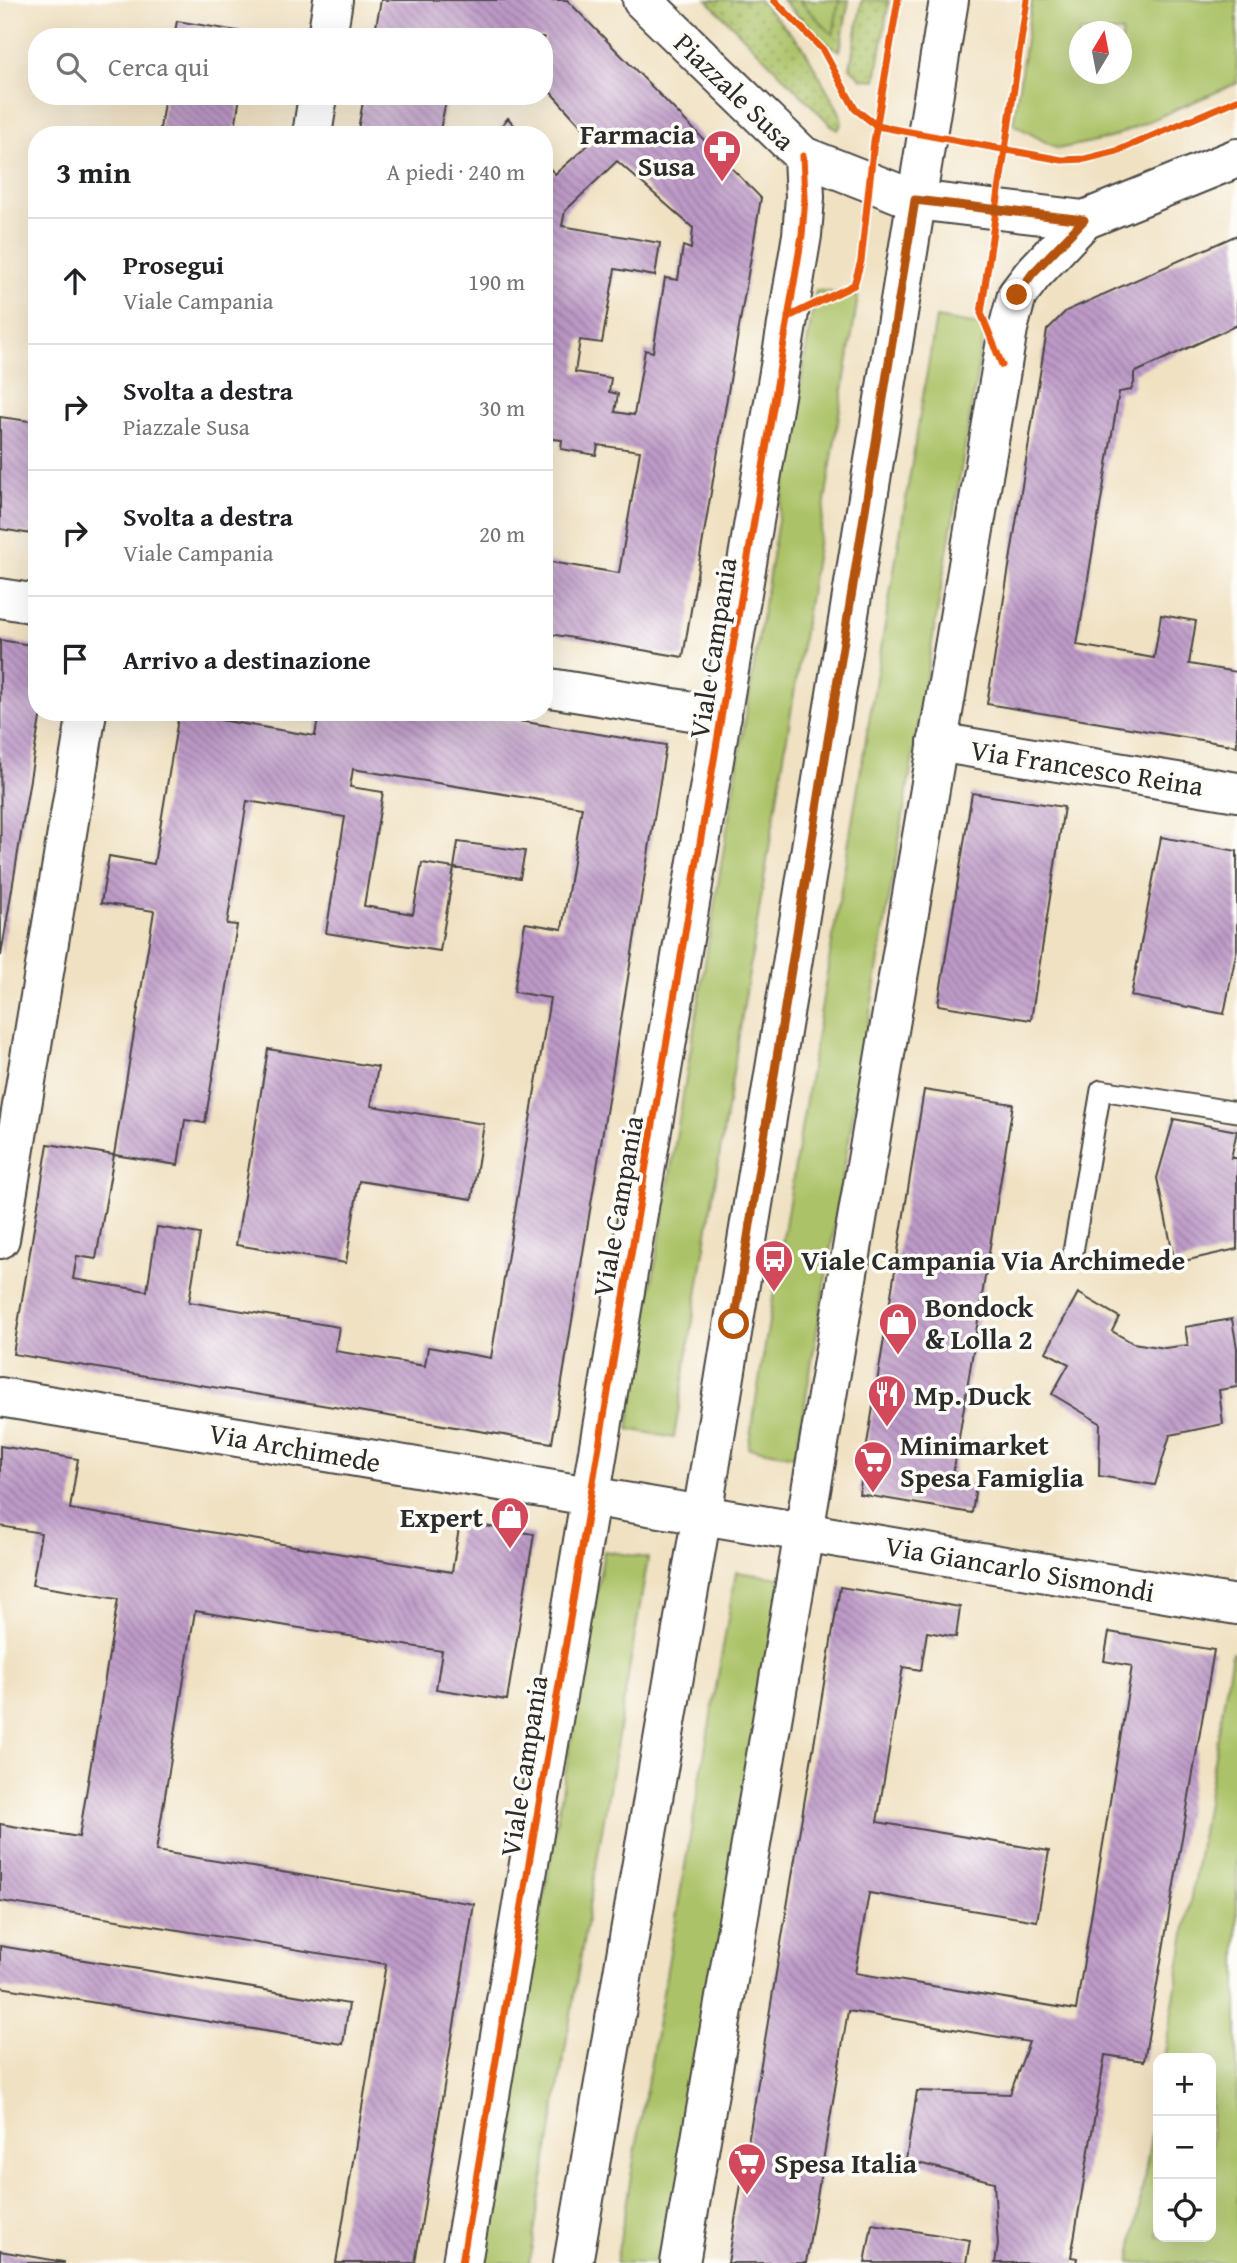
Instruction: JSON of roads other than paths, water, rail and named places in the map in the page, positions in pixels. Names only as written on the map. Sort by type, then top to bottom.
[{"type":"street","points":[[328,28],[332,0]]},
{"type":"street","name":"Piazzale Susa","points":[[642,0],[803,156],[915,200],[1084,220],[1237,158]]},
{"type":"street","points":[[573,2263],[702,1515],[949,0]]},
{"type":"street","points":[[313,126],[317,105]]},
{"type":"street","name":"Viale Campania","points":[[462,2263],[802,235],[805,197],[803,156]]},
{"type":"street","points":[[680,2263],[1008,329],[1017,295],[1032,274],[1084,220]]},
{"type":"street","points":[[0,598],[28,603]]},
{"type":"street","points":[[553,688],[722,716]]},
{"type":"street","points":[[0,1239],[86,721]]},
{"type":"street","name":"Via Francesco Reina","points":[[937,742],[1237,792]]},
{"type":"street","name":"Via Archimede","points":[[0,1397],[589,1496]]},
{"type":"street","points":[[589,1496],[803,1532]]},
{"type":"street","name":"Via Giancarlo Sismondi","points":[[803,1532],[1237,1605]]},
{"type":"lane","points":[[1073,1252],[1101,1090],[1237,1112]]},
{"type":"place","name":"Farmacia Susa","points":[[722,183]]},
{"type":"place","name":"Viale Campania Via Archimede","points":[[774,1293]]},
{"type":"place","name":"Bondock & Lolla 2","points":[[898,1356]]},
{"type":"place","name":"Mp. Duck","points":[[887,1428]]},
{"type":"place","name":"Minimarket Spesa Famiglia","points":[[873,1494]]},
{"type":"place","name":"Expert","points":[[510,1550]]},
{"type":"place","name":"Spesa Italia","points":[[747,2196]]}]
